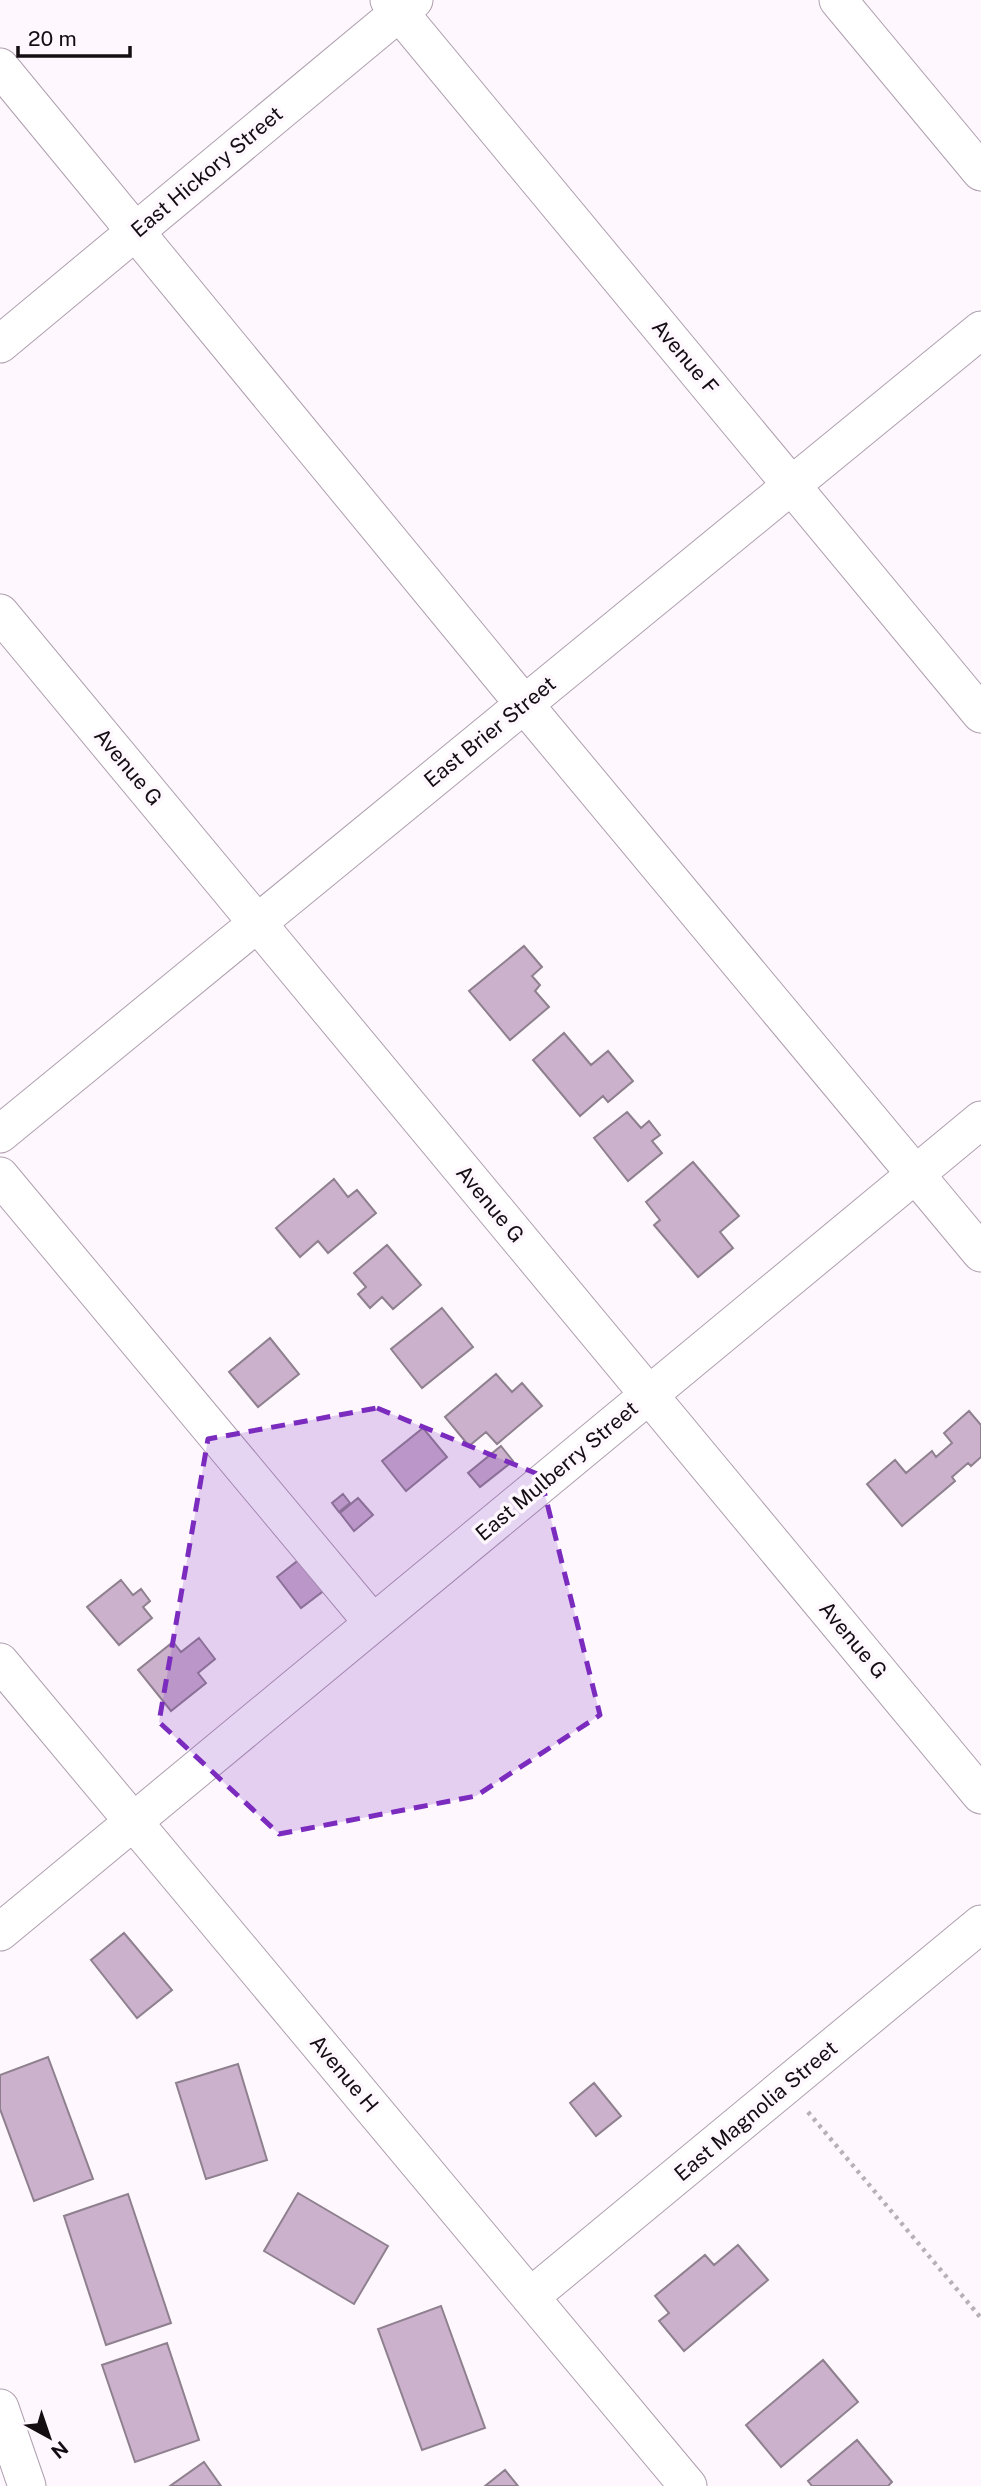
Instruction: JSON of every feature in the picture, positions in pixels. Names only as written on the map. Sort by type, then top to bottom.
[{"type":"street","points":[[838,0],[981,172]]},
{"type":"street","name":"East Hickory Street","points":[[0,344],[401,4]]},
{"type":"street","name":"Avenue F","points":[[401,4],[981,715]]},
{"type":"street","points":[[0,67],[524,704],[981,1253]]},
{"type":"street","name":"East Brier Street","points":[[0,1134],[981,330]]},
{"type":"street","name":"Avenue G","points":[[0,612],[981,1795]]},
{"type":"street","name":"East Mulberry Street","points":[[0,1931],[981,1120]]},
{"type":"street","points":[[0,1176],[373,1623]]},
{"type":"street","name":"Avenue H","points":[[0,1662],[688,2486]]},
{"type":"street","name":"East Magnolia Street","points":[[530,2297],[981,1924]]},
{"type":"street","points":[[0,2408],[27,2486]]},
{"type":"path","points":[[786,2086],[981,2318]]},
{"type":"highlighted area","points":[[377,1408],[540,1475],[600,1715],[476,1796],[279,1834],[159,1722],[208,1439]]},
{"type":"building","points":[[524,946],[542,967],[532,976],[540,985],[535,991],[549,1007],[510,1040],[469,991]]},
{"type":"building","points":[[564,1033],[591,1065],[608,1051],[633,1081],[608,1102],[603,1096],[580,1116],[533,1060]]},
{"type":"building","points":[[627,1112],[641,1128],[649,1121],[660,1135],[652,1141],[662,1153],[628,1181],[594,1138]]},
{"type":"building","points":[[693,1162],[739,1216],[720,1232],[733,1248],[698,1277],[654,1225],[660,1220],[646,1202]]},
{"type":"building","points":[[334,1179],[348,1197],[357,1190],[376,1213],[328,1253],[318,1241],[300,1257],[276,1228]]},
{"type":"building","points":[[387,1245],[421,1285],[393,1309],[382,1297],[370,1308],[358,1294],[366,1287],[354,1273]]},
{"type":"building","points":[[442,1308],[473,1347],[422,1388],[391,1349]]},
{"type":"building","points":[[270,1338],[299,1374],[258,1407],[229,1372]]},
{"type":"building","points":[[496,1374],[512,1392],[522,1383],[542,1406],[497,1444],[486,1432],[469,1446],[445,1417]]},
{"type":"building","points":[[969,1411],[981,1425],[981,1457],[971,1466],[968,1463],[952,1477],[955,1481],[902,1526],[867,1484],[895,1460],[906,1473],[932,1451],[936,1457],[952,1443],[944,1433]]},
{"type":"building","points":[[423,1428],[447,1457],[406,1491],[382,1461]]},
{"type":"building","points":[[501,1446],[513,1461],[480,1487],[468,1473]]},
{"type":"building","points":[[343,1494],[350,1503],[339,1512],[332,1503]]},
{"type":"building","points":[[358,1498],[373,1515],[354,1531],[340,1513]]},
{"type":"building","points":[[305,1555],[330,1586],[301,1608],[277,1577]]},
{"type":"building","points":[[121,1580],[133,1595],[141,1589],[150,1601],[143,1607],[152,1618],[119,1645],[87,1607]]},
{"type":"building","points":[[199,1638],[215,1659],[198,1673],[206,1683],[171,1711],[138,1670],[173,1642],[181,1652]]},
{"type":"building","points":[[124,1933],[172,1990],[137,2018],[91,1960]]},
{"type":"building","points":[[48,2057],[93,2179],[34,2201],[0,2109],[0,2075]]},
{"type":"building","points":[[238,2064],[267,2160],[206,2179],[176,2083]]},
{"type":"building","points":[[594,2083],[621,2116],[596,2136],[570,2103]]},
{"type":"building","points":[[298,2193],[388,2246],[354,2304],[264,2251]]},
{"type":"building","points":[[128,2194],[171,2323],[106,2345],[64,2216]]},
{"type":"building","points":[[738,2245],[768,2280],[684,2351],[659,2321],[669,2313],[655,2296],[705,2255],[714,2265]]},
{"type":"building","points":[[441,2306],[485,2428],[422,2450],[378,2329]]},
{"type":"building","points":[[167,2343],[199,2440],[135,2462],[102,2365]]},
{"type":"building","points":[[823,2360],[858,2402],[781,2467],[746,2425]]},
{"type":"building","points":[[857,2440],[892,2482],[888,2486],[812,2486],[808,2481]]},
{"type":"building","points":[[204,2462],[221,2486],[170,2486]]},
{"type":"building","points":[[505,2470],[518,2486],[485,2486]]}]
